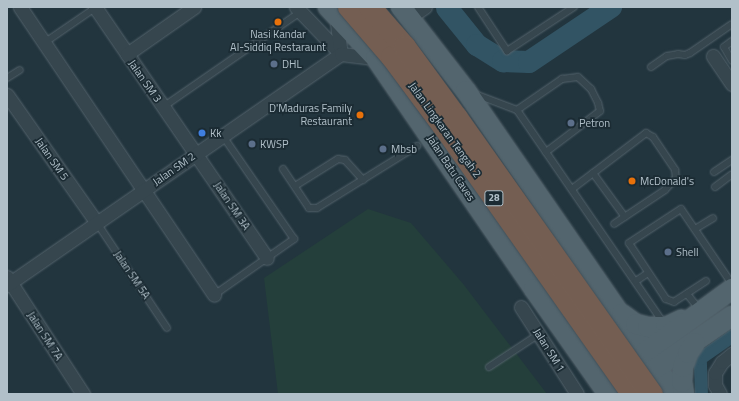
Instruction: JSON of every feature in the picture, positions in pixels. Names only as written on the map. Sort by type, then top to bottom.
[{"type":"highway","name":"Jalan Lingkaran Tengah 2","points":[[370,7],[405,47],[457,118],[652,394]]},
{"type":"highway","name":"Jalan Lingkaran Tengah 2","points":[[338,10],[392,57],[444,127],[619,392]]},
{"type":"main road","name":"Jalan Batu Caves","points":[[338,10],[376,58],[575,348],[595,371],[619,392]]},
{"type":"main road","points":[[412,10],[466,91],[582,257],[675,394]]},
{"type":"main road","points":[[534,289],[542,296],[550,300],[563,300],[574,296],[580,291],[585,281],[585,264],[582,257]]},
{"type":"main road","points":[[619,392],[617,377],[624,369],[646,351],[732,289]]},
{"type":"main road","points":[[620,313],[636,324],[648,327],[666,327],[701,311]]},
{"type":"main road","points":[[619,392],[658,368],[732,316]]},
{"type":"main road","points":[[684,394],[682,382],[683,368],[688,353],[696,341]]},
{"type":"street","points":[[20,7],[214,295]]},
{"type":"street","name":"Jalan SM 3","points":[[95,7],[196,154]]},
{"type":"street","points":[[126,54],[194,7]]},
{"type":"street","points":[[298,10],[341,54],[376,58]]},
{"type":"street","points":[[338,10],[341,54]]},
{"type":"street","name":"Jalan SM 2","points":[[8,282],[97,223],[341,54]]},
{"type":"street","points":[[713,56],[729,65],[732,84]]},
{"type":"street","name":"Jalan SM 5","points":[[7,95],[97,223]]},
{"type":"street","name":"Jalan SM 3A","points":[[196,154],[267,258]]},
{"type":"street","name":"Jalan SM 7A","points":[[8,282],[83,394]]},
{"type":"street","name":"Jalan SM 1","points":[[521,307],[577,394]]},
{"type":"street","points":[[720,394],[714,385],[716,373],[722,362],[732,354]]},
{"type":"lane","points":[[44,43],[95,7]]},
{"type":"lane","points":[[478,7],[507,51],[574,7]]},
{"type":"lane","points":[[163,107],[298,10]]},
{"type":"lane","points":[[651,67],[667,56],[678,54],[685,55],[690,53],[732,24]]},
{"type":"lane","points":[[729,65],[724,47],[732,41]]},
{"type":"lane","points":[[7,78],[20,70]]},
{"type":"lane","points":[[517,110],[562,79],[578,77],[591,89],[600,111],[546,152]]},
{"type":"lane","points":[[466,91],[517,110],[636,281],[666,327]]},
{"type":"lane","points":[[572,189],[646,133],[653,137],[675,170],[676,178],[666,190],[624,216],[614,224]]},
{"type":"lane","points":[[214,295],[294,239],[222,136]]},
{"type":"lane","points":[[283,169],[309,208],[317,208],[417,146]]},
{"type":"lane","points":[[295,186],[338,159],[344,160],[363,180]]},
{"type":"lane","points":[[714,172],[732,160]]},
{"type":"lane","points":[[593,173],[624,216]]},
{"type":"lane","points":[[714,186],[732,174]]},
{"type":"lane","points":[[706,281],[674,302],[666,299],[629,243],[681,209],[732,284]]},
{"type":"lane","points":[[695,229],[713,218]]},
{"type":"lane","name":"Jalan SM 5A","points":[[97,223],[167,328]]},
{"type":"lane","points":[[636,281],[648,272]]},
{"type":"lane","points":[[687,294],[701,311]]},
{"type":"lane","points":[[489,367],[539,334]]},
{"type":"green space","points":[[368,209],[411,223],[464,285],[547,394],[278,394],[264,278]]},
{"type":"waterway","points":[[447,8],[477,45],[503,61],[529,62],[611,7]]},
{"type":"waterway","points":[[701,394],[700,358],[732,336]]},
{"type":"place","name":"Nasi Kandar Al-Siddiq Restaraunt","points":[[278,22]]},
{"type":"place","name":"DHL","points":[[274,64]]},
{"type":"place","name":"D'Maduras Family Restaurant","points":[[360,115]]},
{"type":"place","name":"Petron","points":[[571,123]]},
{"type":"place","name":"Kk","points":[[202,133]]},
{"type":"place","name":"KWSP","points":[[252,144]]},
{"type":"place","name":"Mbsb","points":[[383,149]]},
{"type":"place","name":"McDonald's","points":[[632,181]]},
{"type":"place","name":"Shell","points":[[668,252]]}]
